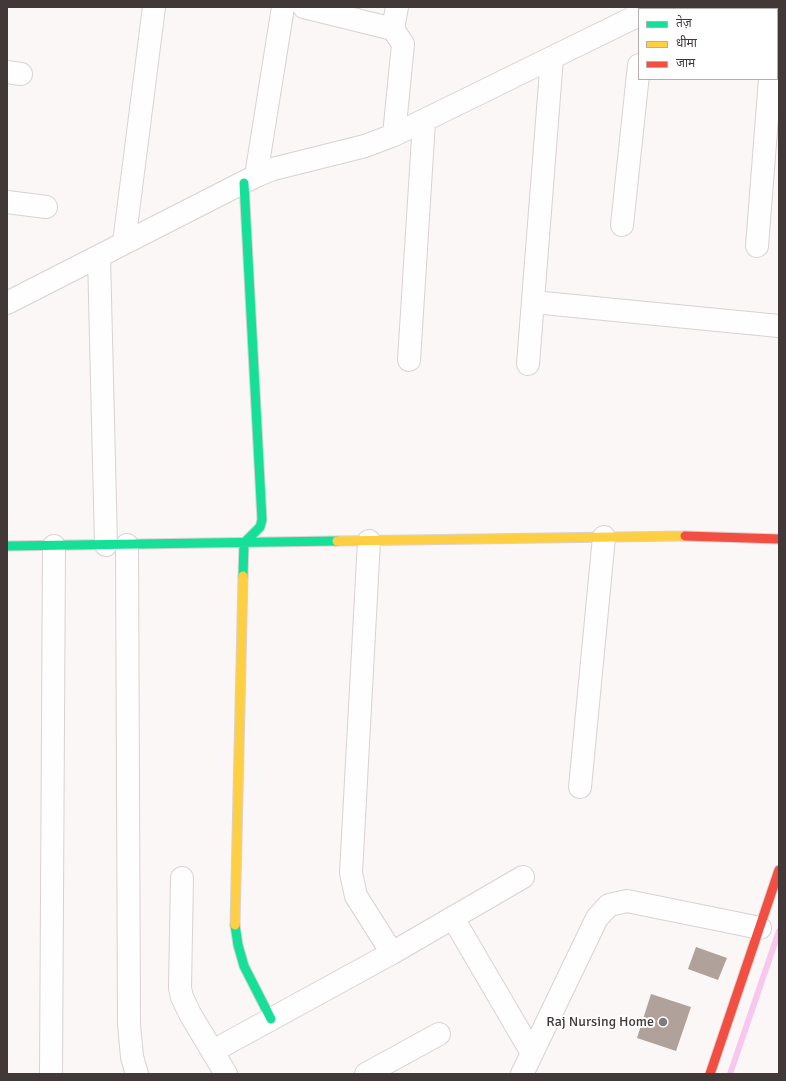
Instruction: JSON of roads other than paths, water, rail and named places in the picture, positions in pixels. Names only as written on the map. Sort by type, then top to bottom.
[{"type":"street","points":[[124,243],[154,7]]},
{"type":"street","points":[[271,1019],[244,966],[238,944],[235,924],[244,543],[260,527],[262,520],[250,180],[283,7]]},
{"type":"street","points":[[304,7],[393,29],[403,44],[394,135]]},
{"type":"street","points":[[393,29],[397,7]]},
{"type":"street","points":[[7,303],[273,169],[365,146],[394,135],[424,122],[638,15]]},
{"type":"street","points":[[528,364],[552,58]]},
{"type":"street","points":[[622,225],[638,74]]},
{"type":"street","points":[[756,246],[770,80]]},
{"type":"street","points":[[409,360],[424,122]]},
{"type":"street","points":[[7,202],[46,207]]},
{"type":"street","points":[[98,256],[116,545],[129,1024],[132,1057],[137,1074]]},
{"type":"street","points":[[533,302],[779,326]]},
{"type":"street","points":[[7,546],[692,536],[779,539]]},
{"type":"street","points":[[580,786],[604,538]]},
{"type":"street","points":[[368,541],[351,873],[356,896],[392,953]]},
{"type":"street","points":[[51,1074],[54,546]]},
{"type":"street","points":[[710,1074],[779,870]]},
{"type":"street","points":[[213,1051],[392,953],[523,877]]},
{"type":"street","points":[[182,878],[180,988],[182,997],[226,1074]]},
{"type":"street","points":[[522,1074],[597,918],[609,905],[627,901],[760,928]]},
{"type":"street","points":[[453,918],[532,1053]]},
{"type":"street","points":[[366,1074],[439,1034]]},
{"type":"waterway","points":[[730,1074],[779,931]]},
{"type":"place","name":"Raj Nursing Home","points":[[663,1022]]}]
